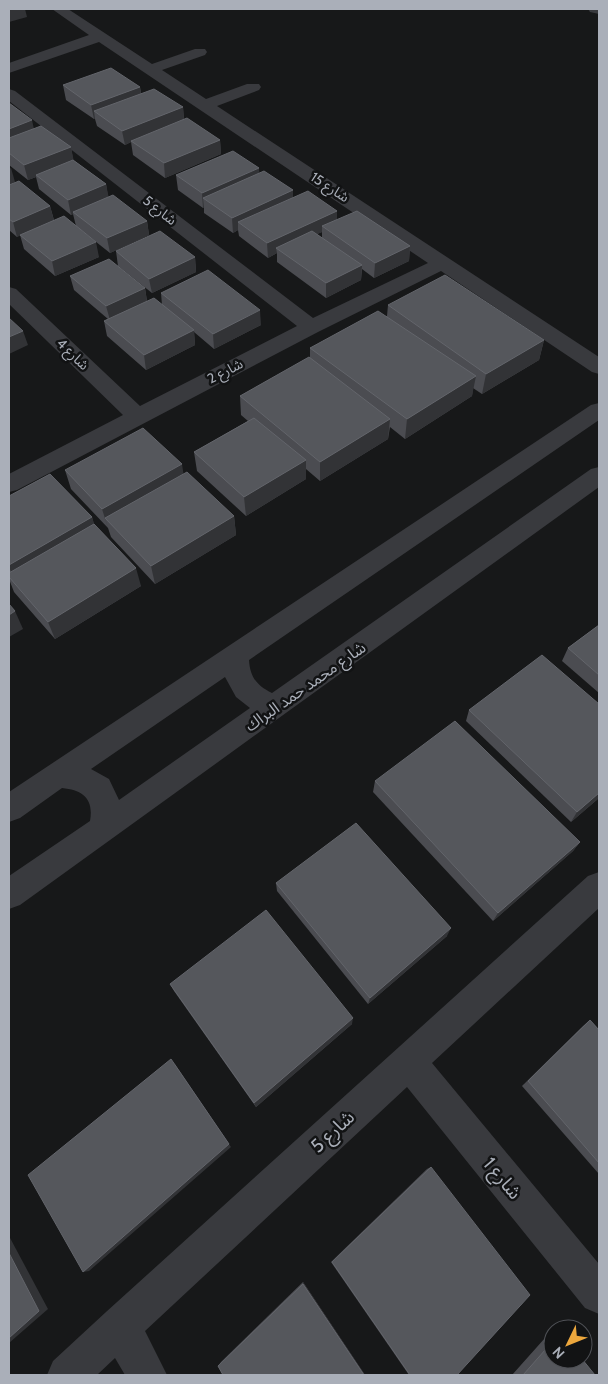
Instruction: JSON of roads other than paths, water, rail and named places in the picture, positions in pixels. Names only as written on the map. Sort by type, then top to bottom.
[{"type":"street","name":"شارع 15","points":[[60,9],[599,367]]},
{"type":"street","points":[[595,9],[599,10]]},
{"type":"street","points":[[9,68],[101,36]]},
{"type":"street","points":[[151,69],[200,52]]},
{"type":"street","points":[[205,105],[253,87]]},
{"type":"street","name":"شارع 5","points":[[9,94],[311,327]]},
{"type":"street","name":"شارع 2","points":[[9,484],[311,327],[443,263]]},
{"type":"street","name":"شارع 4","points":[[9,293],[137,416]]},
{"type":"street","points":[[9,808],[236,657],[599,410]]},
{"type":"street","name":"شارع محمد حمد البراك","points":[[9,894],[103,830],[275,706],[593,490]]},
{"type":"street","points":[[236,657],[238,678],[244,688],[252,696],[275,706]]},
{"type":"street","points":[[59,776],[75,775],[88,780],[99,789],[105,801],[107,815],[103,830]]},
{"type":"street","name":"شارع 5","points":[[66,1375],[599,887]]},
{"type":"street","name":"شارع 1","points":[[408,1061],[599,1294]]},
{"type":"street","points":[[120,1326],[147,1375]]}]
